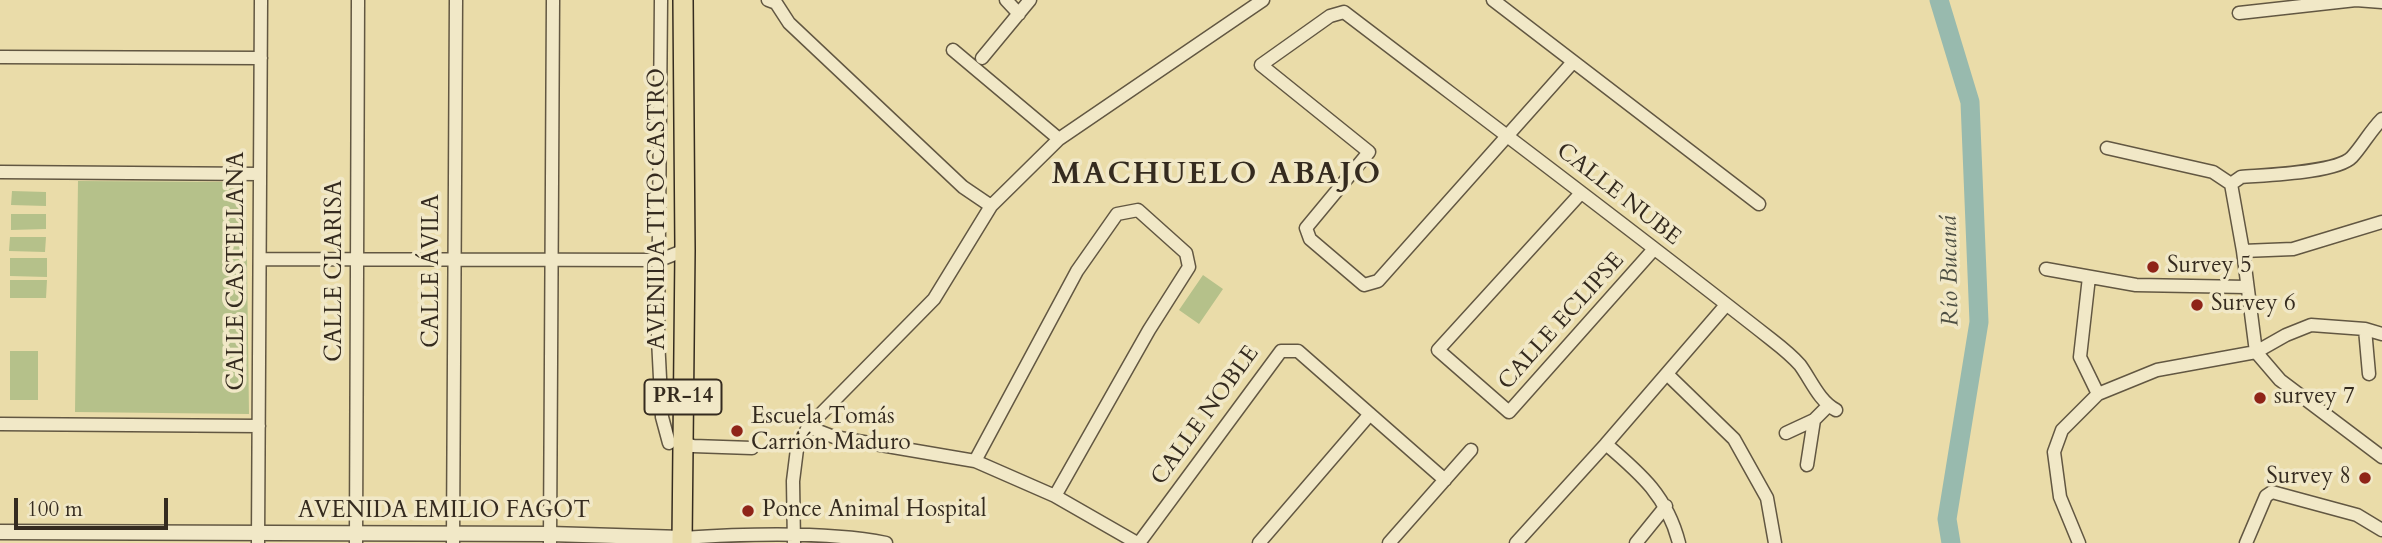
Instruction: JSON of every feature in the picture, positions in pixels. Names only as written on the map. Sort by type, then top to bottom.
[{"type":"main road","name":"AVENIDA TITO CASTRO","points":[[672,0],[672,256],[681,540]]},
{"type":"main road","name":"AVENIDA TITO CASTRO","points":[[672,256],[683,0]]},
{"type":"street","name":"CALLE CASTELLANA","points":[[258,538],[261,0]]},
{"type":"street","name":"CALLE CLARISA","points":[[356,538],[359,0]]},
{"type":"street","name":"CALLE ÁVILA","points":[[453,538],[456,0]]},
{"type":"street","points":[[550,539],[553,0]]},
{"type":"street","points":[[661,0],[672,256],[659,389],[662,417],[676,443],[752,448]]},
{"type":"street","points":[[768,0],[776,3],[789,23],[963,187],[991,206]]},
{"type":"street","points":[[1006,0],[1019,14]]},
{"type":"street","points":[[982,58],[1030,0]]},
{"type":"street","points":[[794,539],[793,481],[797,449],[808,427],[934,299],[991,206],[1059,139],[1264,0]]},
{"type":"street","points":[[1493,0],[1759,204]]},
{"type":"street","points":[[2239,13],[2356,0],[2382,2]]},
{"type":"street","name":"CALLE NUBE","points":[[1507,136],[1378,281],[1363,285],[1310,239],[1306,228],[1369,152],[1261,65],[1330,16],[1344,12],[1507,136],[1654,249],[1798,362],[1832,408],[1814,420]]},
{"type":"street","points":[[953,50],[1059,139]]},
{"type":"street","points":[[0,57],[261,58]]},
{"type":"street","points":[[1507,136],[1573,62]]},
{"type":"street","points":[[2231,184],[2241,177],[2321,170],[2351,160],[2370,131],[2382,119]]},
{"type":"street","points":[[2107,148],[2213,172],[2231,184],[2256,352],[2280,380],[2382,457]]},
{"type":"street","points":[[0,172],[260,174]]},
{"type":"street","name":"CALLE ECLIPSE","points":[[1581,193],[1438,350],[1509,412],[1654,249]]},
{"type":"street","points":[[975,461],[1077,271],[1117,214],[1138,210],[1186,253],[1189,267],[1149,330],[1055,496]]},
{"type":"street","points":[[2243,251],[2293,249],[2382,222]]},
{"type":"street","points":[[260,259],[552,260],[672,256]]},
{"type":"street","points":[[2046,269],[2136,285],[2247,287]]},
{"type":"street","points":[[2089,276],[2080,357],[2098,394]]},
{"type":"street","points":[[1516,543],[1726,305]]},
{"type":"street","points":[[2079,543],[2060,498],[2054,452],[2062,430],[2098,394],[2157,370],[2256,352],[2286,335],[2311,326],[2365,329],[2382,334]]},
{"type":"street","points":[[2365,329],[2368,374]]},
{"type":"street","name":"CALLE NOBLE","points":[[1138,543],[1281,351],[1298,351],[1445,480]]},
{"type":"street","points":[[1667,374],[1734,439],[1767,498],[1775,543]]},
{"type":"street","points":[[1259,543],[1370,414]]},
{"type":"street","points":[[1786,433],[1814,420]]},
{"type":"street","points":[[1807,465],[1814,420]]},
{"type":"street","points":[[0,424],[259,426]]},
{"type":"street","points":[[808,427],[834,437],[975,461],[1055,496],[1138,543]]},
{"type":"street","points":[[1606,444],[1652,485],[1667,506],[1679,543]]},
{"type":"street","points":[[1389,543],[1471,450]]},
{"type":"street","points":[[2250,542],[2266,496],[2272,492],[2357,515],[2382,530]]},
{"type":"street","points":[[1636,543],[1667,506]]},
{"type":"street","name":"AVENIDA EMILIO FAGOT","points":[[1,535],[794,539],[869,540],[886,543]]},
{"type":"green space","points":[[78,181],[246,182],[249,414],[75,412]]},
{"type":"green space","points":[[12,191],[46,192],[46,206],[11,205]]},
{"type":"green space","points":[[11,214],[46,214],[46,229],[11,230]]},
{"type":"green space","points":[[10,237],[46,237],[45,252],[9,251]]},
{"type":"green space","points":[[10,258],[47,258],[47,277],[10,276]]},
{"type":"green space","points":[[1203,275],[1223,289],[1199,324],[1179,310]]},
{"type":"green space","points":[[10,280],[47,280],[46,298],[10,298]]},
{"type":"green space","points":[[10,351],[38,351],[38,400],[10,400]]},
{"type":"waterway","name":"Río Bucaná","points":[[1939,0],[1970,102],[1979,322],[1947,519],[1951,543]]},
{"type":"place","name":"Survey 5","points":[[2153,267]]},
{"type":"place","name":"Survey 6","points":[[2197,305]]},
{"type":"place","name":"survey 7","points":[[2260,398]]},
{"type":"place","name":"Escuela Tomás Carrión Maduro","points":[[737,431]]},
{"type":"place","name":"Survey 8","points":[[2365,478]]},
{"type":"place","name":"Ponce Animal Hospital","points":[[748,511]]},
{"type":"district","name":"MACHUELO ABAJO","points":[[1217,176]]}]
